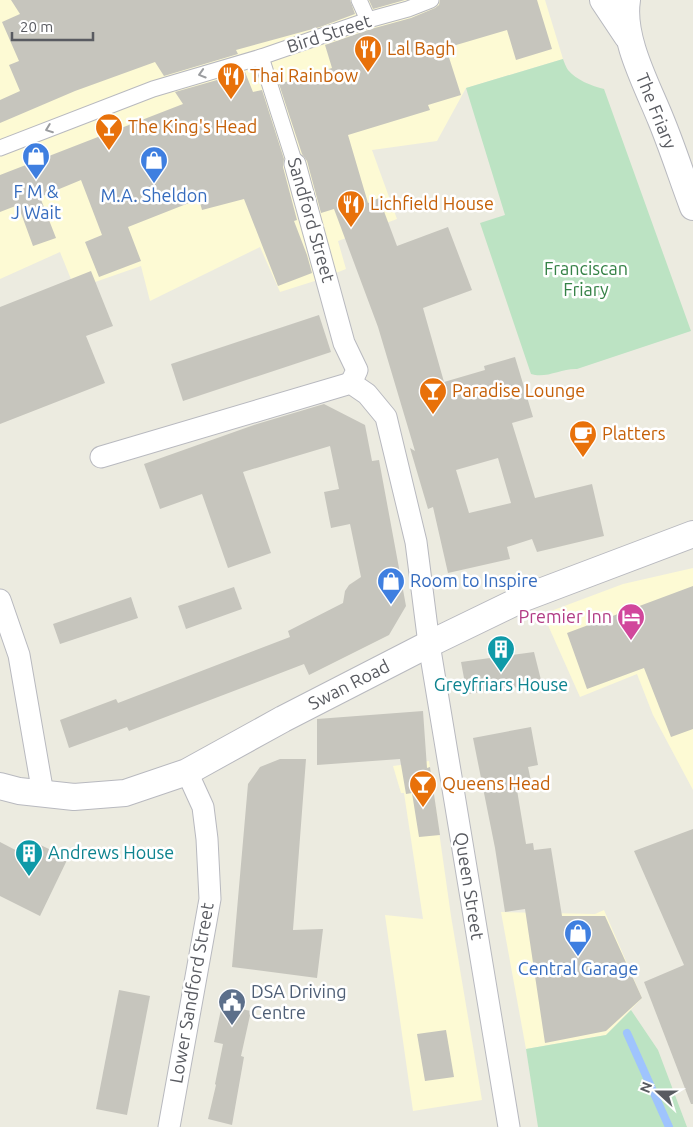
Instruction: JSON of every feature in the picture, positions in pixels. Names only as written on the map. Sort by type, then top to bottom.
[{"type":"street","points":[[359,0],[368,20]]},
{"type":"street","name":"Bird Street","points":[[0,148],[153,89],[261,56],[368,20],[408,10],[431,0]]},
{"type":"street","name":"The Friary","points":[[603,0],[632,42]]},
{"type":"street","name":"The Friary","points":[[627,0],[625,14],[637,63],[662,122],[693,207]]},
{"type":"street","name":"Sandford Street","points":[[261,56],[296,164],[344,343],[357,370],[351,383]]},
{"type":"street","points":[[101,457],[351,383],[367,394],[386,417],[416,542],[429,644]]},
{"type":"street","name":"Swan Road","points":[[0,786],[19,791],[74,797],[125,793],[187,772],[282,720],[429,644],[524,598],[693,534]]},
{"type":"street","points":[[0,600],[19,656],[42,794]]},
{"type":"street","name":"Queen Street","points":[[429,644],[509,1127]]},
{"type":"street","name":"Lower Sandford Street","points":[[168,1127],[210,899],[207,839],[202,807],[187,772]]},
{"type":"shaded area","points":[[0,0],[545,0],[563,59],[466,88],[437,141],[372,150],[397,219],[338,241],[346,269],[280,292],[260,247],[150,301],[141,266],[75,289],[60,252],[0,279]]},
{"type":"shaded area","points":[[693,568],[693,790],[653,715],[637,674],[580,697],[543,614],[623,584]]},
{"type":"shaded area","points":[[429,761],[451,916],[482,1100],[413,1111],[385,915],[423,919],[404,793],[401,793],[393,766]]},
{"type":"shaded area","name":"Central Garage","points":[[604,910],[642,998],[606,1035],[526,1049],[501,912],[595,914]]},
{"type":"green space","name":"Franciscan Friary","points":[[563,59],[568,70],[575,77],[604,89],[691,331],[577,369],[537,375],[531,374],[480,223],[505,215],[466,88]]},
{"type":"green space","points":[[631,1010],[658,1050],[687,1127],[538,1127],[526,1049],[606,1035]]},
{"type":"building","points":[[11,0],[350,0],[355,14],[320,27],[236,50],[238,54],[164,76],[155,62],[75,91],[0,123],[0,100],[20,91],[9,65],[19,61],[2,22],[20,14]]},
{"type":"building","points":[[369,0],[405,0],[373,9]]},
{"type":"building","points":[[440,0],[537,0],[552,49],[516,60],[507,30],[446,48],[461,95],[428,105],[430,110],[348,135],[368,203],[379,198],[397,246],[448,227],[472,290],[423,308],[444,382],[485,370],[484,366],[515,357],[533,417],[512,423],[535,498],[592,484],[604,536],[537,552],[532,539],[507,547],[510,559],[448,573],[433,507],[428,509],[410,448],[415,451],[378,327],[334,209],[321,213],[307,161],[302,154],[279,84],[332,68],[325,45],[411,18],[439,5]],"holes":[[[498,458],[511,503],[469,513],[456,470]]]},
{"type":"building","points":[[245,72],[253,92],[262,90],[284,159],[283,167],[297,220],[294,221],[312,273],[278,286],[244,199],[202,210],[199,199],[128,227],[141,261],[99,277],[85,242],[102,235],[81,180],[40,197],[56,238],[33,246],[18,205],[0,212],[0,175],[183,104],[175,92]]},
{"type":"building","points":[[91,271],[113,326],[86,336],[105,383],[0,424],[0,307]]},
{"type":"building","points":[[319,315],[331,352],[183,401],[171,364]]},
{"type":"building","points":[[324,404],[365,425],[372,461],[379,460],[406,606],[389,635],[309,675],[304,664],[129,731],[127,727],[69,748],[60,720],[116,699],[118,703],[290,637],[288,631],[343,603],[345,591],[349,585],[361,577],[350,524],[331,528],[324,492],[339,489],[330,446],[243,472],[271,553],[228,568],[202,494],[160,509],[144,464],[257,424]]},
{"type":"building","name":"Premier Inn","points":[[693,586],[693,729],[671,737],[644,668],[587,689],[567,633]]},
{"type":"building","points":[[234,587],[242,609],[186,629],[178,606]]},
{"type":"building","points":[[131,597],[138,618],[60,644],[53,624]]},
{"type":"building","name":"Greyfriars House","points":[[534,652],[542,684],[467,694],[461,662]]},
{"type":"building","points":[[423,711],[427,768],[430,767],[440,835],[419,837],[412,793],[406,794],[400,759],[317,765],[317,719]]},
{"type":"building","points":[[531,727],[538,765],[528,767],[531,781],[516,784],[526,844],[533,843],[534,850],[551,848],[562,916],[605,916],[642,998],[606,1031],[545,1043],[525,909],[505,912],[495,848],[473,738]]},
{"type":"building","points":[[280,759],[306,759],[293,930],[323,929],[317,978],[232,967],[248,784],[260,767]]},
{"type":"building","points":[[693,829],[693,1104],[691,1104],[644,982],[684,965],[634,851]]},
{"type":"building","name":"Andrews House","points":[[32,841],[68,858],[40,916],[0,896],[0,842],[25,855]]},
{"type":"building","points":[[119,990],[150,996],[127,1115],[96,1109]]},
{"type":"building","points":[[222,1005],[251,1011],[241,1056],[244,1057],[232,1125],[208,1119],[223,1044],[214,1042]]},
{"type":"building","points":[[446,1030],[454,1077],[425,1081],[417,1034]]},
{"type":"waterway","points":[[627,1033],[669,1127]]},
{"type":"place","name":"Lal Bagh","points":[[368,73]]},
{"type":"place","name":"Thai Rainbow","points":[[231,100]]},
{"type":"place","name":"The King's Head","points":[[109,151]]},
{"type":"place","name":"F M & J Wait","points":[[36,180]]},
{"type":"place","name":"M.A. Sheldon","points":[[154,184]]},
{"type":"place","name":"Lichfield House","points":[[351,228]]},
{"type":"place","name":"Paradise Lounge","points":[[433,415]]},
{"type":"place","name":"Platters","points":[[583,458]]},
{"type":"place","name":"Room to Inspire","points":[[391,605]]},
{"type":"place","name":"Premier Inn","points":[[631,641]]},
{"type":"place","name":"Greyfriars House","points":[[501,673]]},
{"type":"place","name":"Queens Head","points":[[423,808]]},
{"type":"place","name":"Andrews House","points":[[29,877]]},
{"type":"place","name":"Central Garage","points":[[578,957]]},
{"type":"place","name":"DSA Driving Centre","points":[[232,1026]]}]
